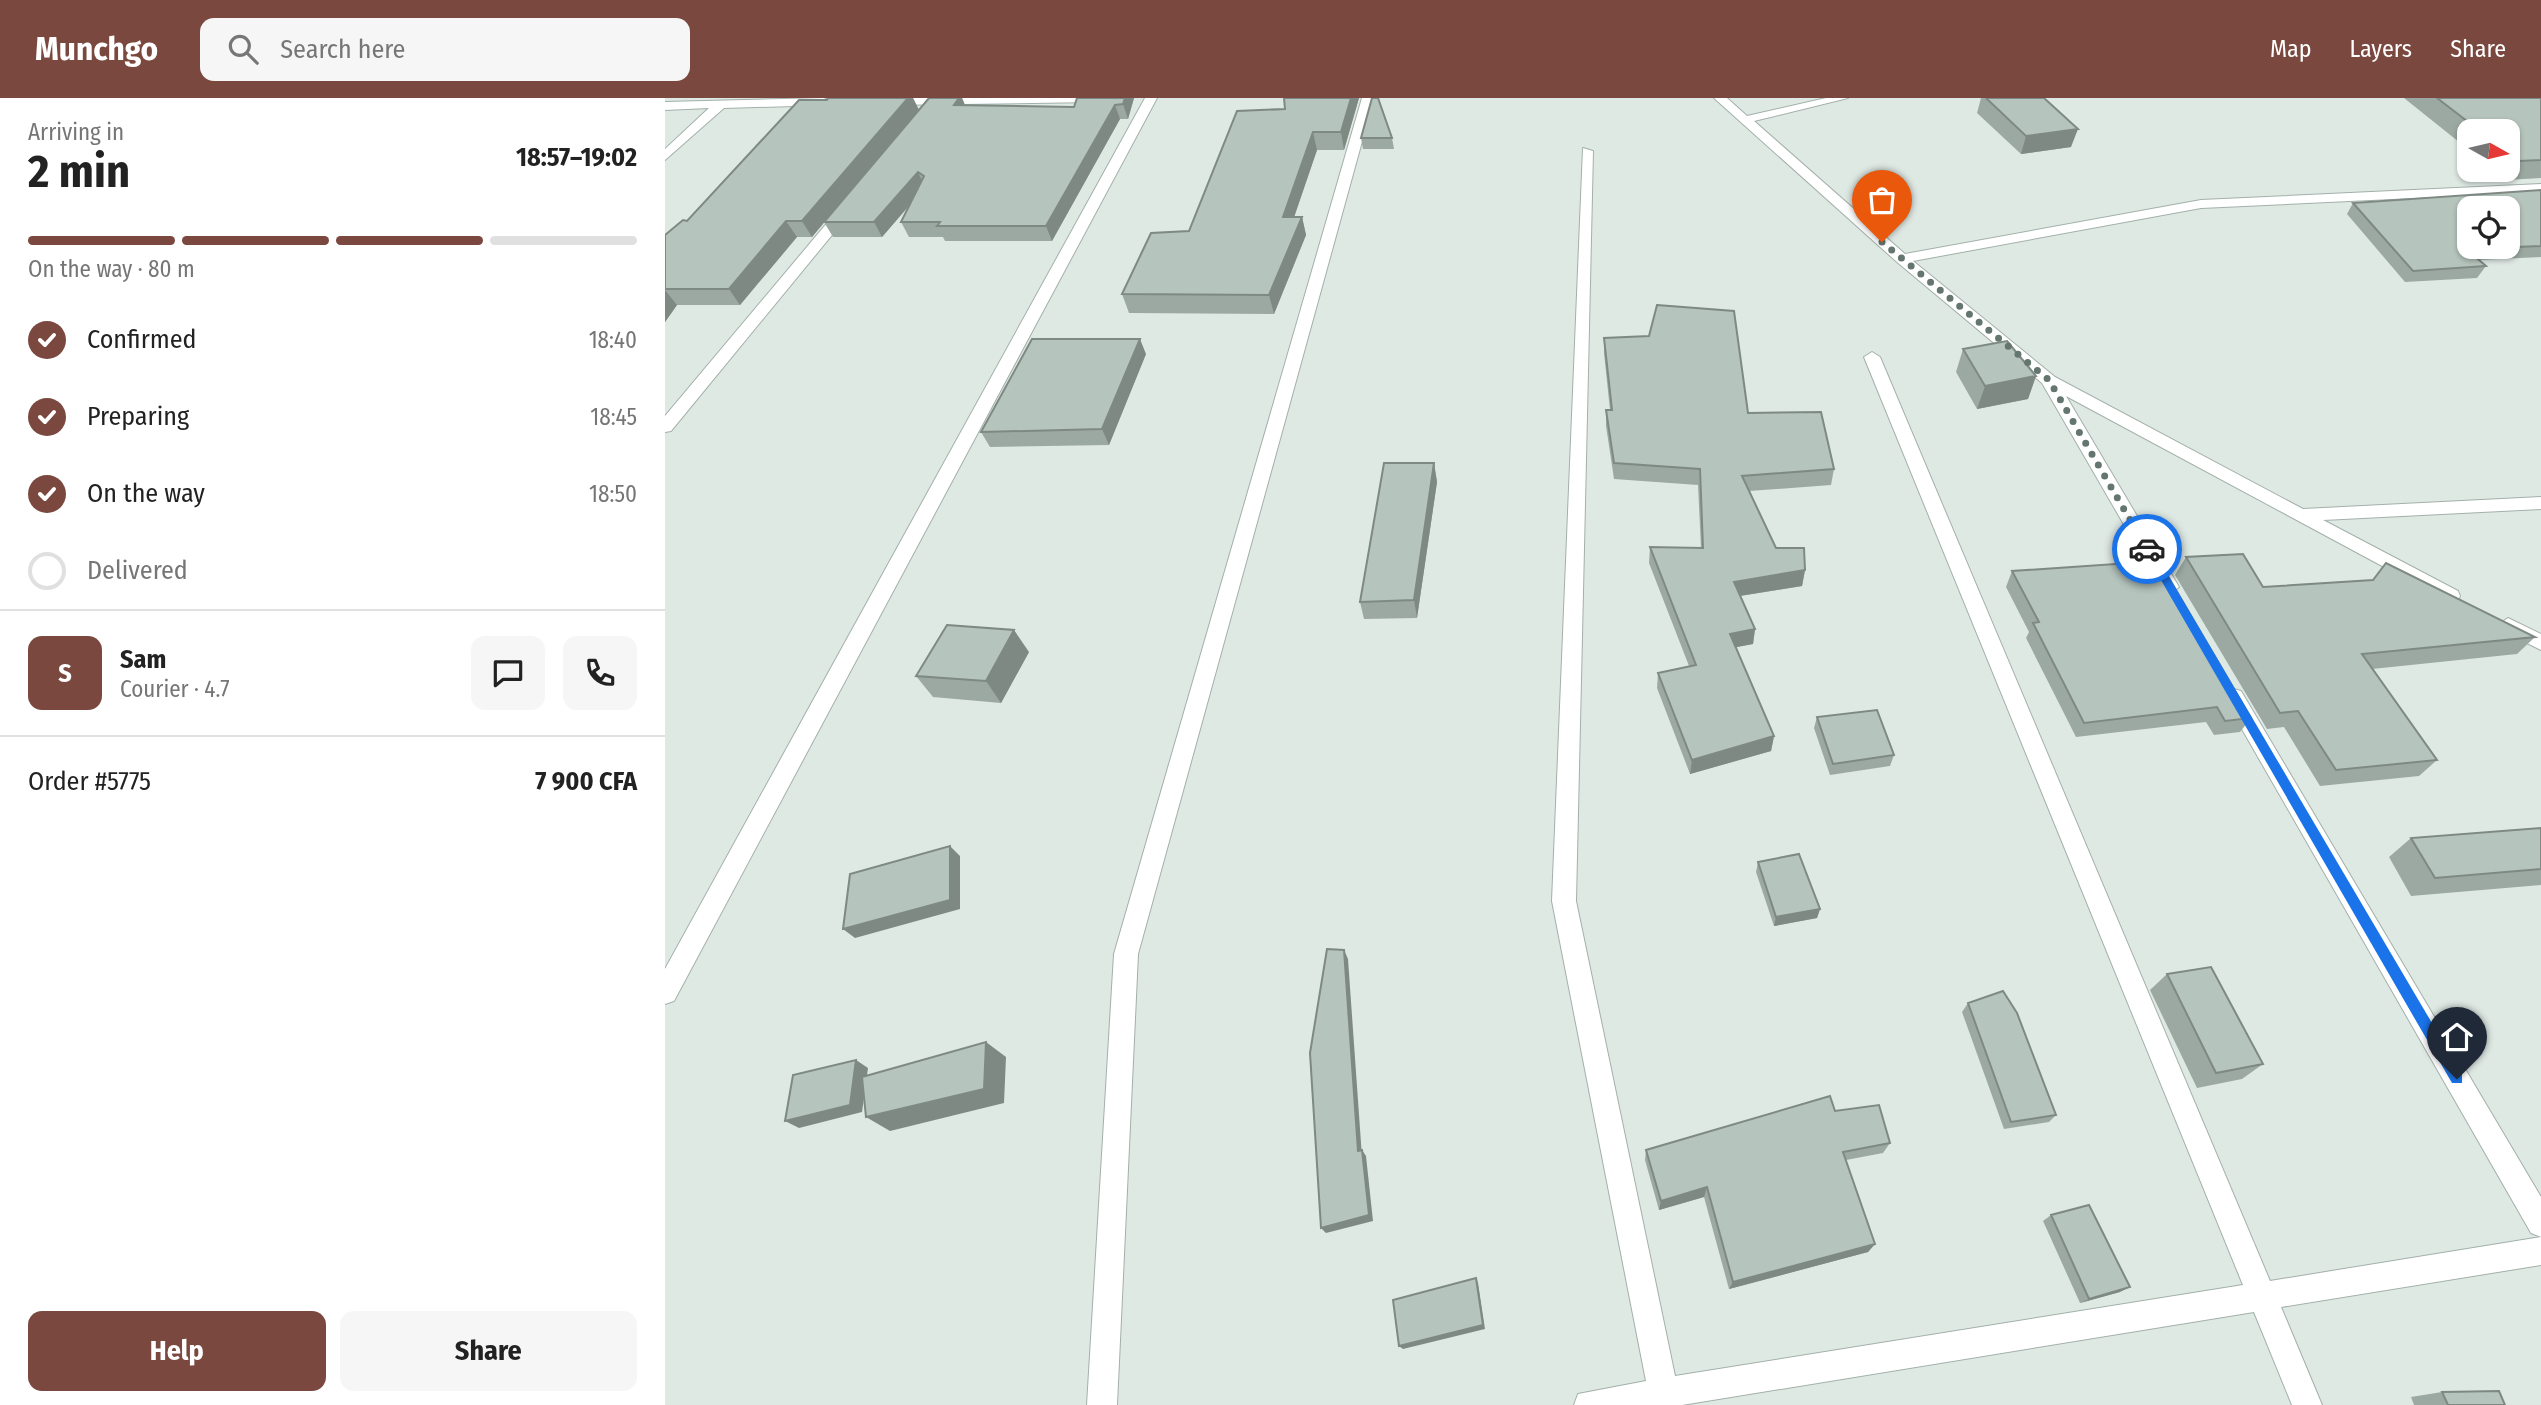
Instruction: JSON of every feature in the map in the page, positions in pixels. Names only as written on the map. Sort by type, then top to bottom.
[{"type":"street","points":[[869,102],[932,106],[1096,98]]},
{"type":"street","points":[[665,993],[1151,98]]},
{"type":"street","points":[[1102,1405],[1126,954],[1368,98]]},
{"type":"street","points":[[1720,98],[1902,260],[2049,380],[2296,515],[2467,604]]},
{"type":"street","points":[[1744,120],[1842,98]]},
{"type":"street","points":[[665,106],[842,102]]},
{"type":"street","points":[[665,156],[721,104]]},
{"type":"street","points":[[1587,151],[1564,901],[1665,1399]]},
{"type":"street","points":[[1902,260],[2201,204],[2541,188]]},
{"type":"street","points":[[665,427],[857,195]]},
{"type":"street","points":[[1872,357],[2307,1405]]},
{"type":"street","points":[[2049,380],[2183,609]]},
{"type":"street","points":[[2296,515],[2541,503]]},
{"type":"street","points":[[2492,617],[2541,643]]},
{"type":"street","points":[[2225,681],[2541,1223]]},
{"type":"street","points":[[1589,1405],[1665,1399],[2541,1251]]},
{"type":"building","points":[[908,98],[802,221],[786,221],[729,289],[665,289],[665,235],[683,220],[687,221],[799,100]]},
{"type":"building","points":[[929,98],[959,98],[954,105],[1074,107],[1077,98],[1125,98],[1123,104],[1115,105],[1046,226],[937,226],[940,222],[901,222],[924,176],[918,172],[874,222],[824,222]]},
{"type":"building","points":[[1284,98],[1351,98],[1341,132],[1313,132],[1283,217],[1302,217],[1269,295],[1122,294],[1151,233],[1189,231],[1237,111],[1285,109]]},
{"type":"building","points":[[1372,98],[1378,98],[1392,138],[1361,138]]},
{"type":"building","points":[[1986,98],[2044,98],[2078,129],[2026,136]]},
{"type":"building","points":[[2437,98],[2541,98],[2541,160],[2520,161],[2520,119],[2464,119]]},
{"type":"building","points":[[2541,190],[2541,246],[2520,247],[2520,196],[2457,196],[2457,259],[2478,259],[2486,266],[2413,271],[2353,203]]},
{"type":"building","points":[[1657,305],[1734,311],[1748,413],[1821,412],[1834,469],[1742,476],[1776,548],[1804,548],[1805,570],[1734,582],[1755,629],[1730,634],[1774,736],[1692,760],[1658,673],[1696,665],[1650,547],[1703,548],[1700,469],[1614,463],[1606,410],[1612,410],[1604,338],[1649,336]]},
{"type":"building","points":[[1032,339],[1140,339],[1102,429],[981,432]]},
{"type":"building","points":[[2007,341],[2036,376],[1985,386],[1963,349]]},
{"type":"building","points":[[1384,463],[1434,463],[1414,600],[1360,602]]},
{"type":"building","points":[[2243,554],[2263,587],[2373,580],[2386,563],[2535,637],[2362,654],[2437,760],[2336,770],[2298,711],[2280,713],[2186,557]]},
{"type":"building","points":[[2159,561],[2251,718],[2225,721],[2217,707],[2084,723],[2033,623],[2039,622],[2012,571]]},
{"type":"building","points":[[947,625],[1014,630],[986,681],[916,676]]},
{"type":"building","points":[[1877,710],[1894,755],[1833,764],[1817,717]]},
{"type":"building","points":[[2541,828],[2541,869],[2435,878],[2411,838]]},
{"type":"building","points":[[950,846],[950,900],[843,929],[850,874]]},
{"type":"building","points":[[1799,854],[1820,909],[1776,917],[1758,862]]},
{"type":"building","points":[[1327,949],[1344,950],[1358,1151],[1362,1150],[1369,1215],[1321,1228],[1310,1053]]},
{"type":"building","points":[[2211,967],[2263,1064],[2216,1073],[2167,974]]},
{"type":"building","points":[[2003,991],[2017,1013],[2056,1115],[2011,1122],[1968,1003]]},
{"type":"building","points":[[986,1042],[984,1089],[866,1117],[862,1077]]},
{"type":"building","points":[[856,1060],[850,1105],[785,1121],[793,1075]]},
{"type":"building","points":[[1830,1096],[1835,1111],[1879,1105],[1890,1143],[1843,1152],[1875,1244],[1733,1282],[1707,1187],[1661,1201],[1646,1150]]},
{"type":"building","points":[[2089,1205],[2130,1287],[2089,1299],[2051,1215]]},
{"type":"building","points":[[1476,1278],[1483,1325],[1399,1346],[1393,1300]]},
{"type":"building","points":[[2499,1391],[2505,1405],[2448,1405],[2442,1392]]},
{"type":"way so far","points":[[1882,242],[2049,380],[2147,549]]},
{"type":"route","points":[[2147,549],[2457,1079]]}]
